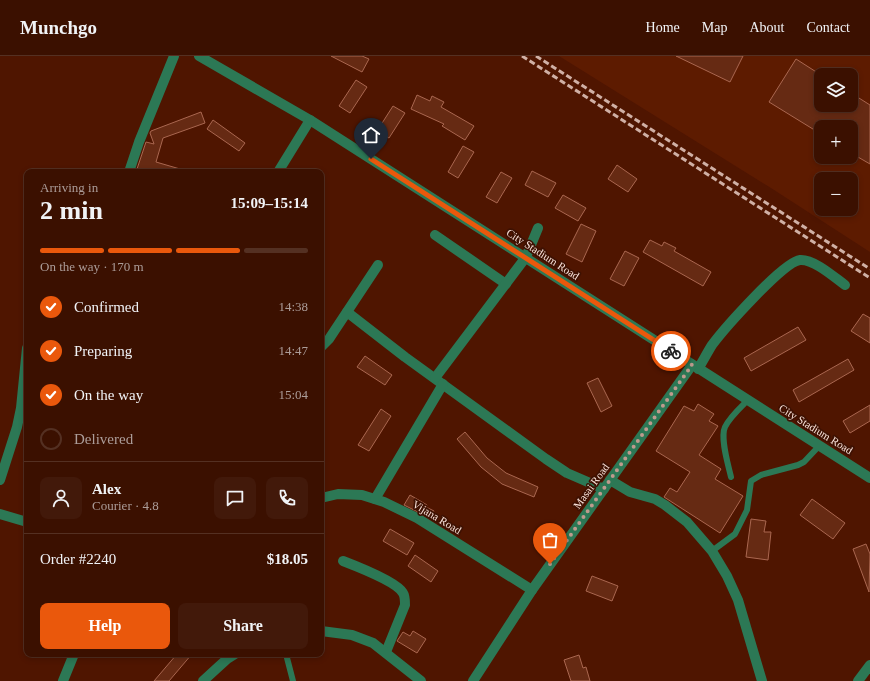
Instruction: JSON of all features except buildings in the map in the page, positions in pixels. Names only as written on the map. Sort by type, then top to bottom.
[{"type":"street","points":[[130,169],[139,142],[174,56]]},
{"type":"street","name":"City Stadium Road","points":[[199,56],[310,120],[870,478]]},
{"type":"street","points":[[280,169],[310,120]]},
{"type":"street","points":[[375,499],[439,381],[506,284],[526,258],[538,228]]},
{"type":"street","points":[[435,236],[506,284]]},
{"type":"street","name":"Masai Road","points":[[472,681],[532,590],[610,480],[695,367],[756,295],[798,260],[814,263],[845,285]]},
{"type":"street","points":[[324,344],[329,339],[378,265]]},
{"type":"street","points":[[347,312],[405,357],[567,473],[604,489]]},
{"type":"street","points":[[0,480],[17,427],[21,408],[24,373]]},
{"type":"street","points":[[610,480],[630,492],[655,499],[665,505],[687,522],[712,551],[727,576],[738,600],[762,681]]},
{"type":"street","name":"Vijana Road","points":[[324,497],[338,494],[362,495],[375,499],[417,518],[532,590]]},
{"type":"street","points":[[0,514],[24,521]]},
{"type":"street","points":[[343,561],[379,576],[403,592],[405,597],[405,605],[386,652]]},
{"type":"street","points":[[324,630],[352,635],[373,644],[386,652],[421,681]]},
{"type":"street","points":[[63,681],[73,657]]},
{"type":"street","points":[[203,681],[230,657]]},
{"type":"street","points":[[858,681],[870,665]]},
{"type":"lane","points":[[731,477],[724,441],[724,431],[729,420],[748,400]]},
{"type":"lane","points":[[712,551],[735,534],[747,510],[751,482],[755,478],[761,475],[798,466],[804,462],[820,445]]},
{"type":"lane","points":[[287,657],[293,681]]},
{"type":"shaded area","points":[[559,56],[870,56],[870,252],[814,216],[858,216],[858,172],[814,172],[814,216]]},
{"type":"railway","points":[[522,56],[870,278]]},
{"type":"railway","points":[[536,56],[870,269]]},
{"type":"way so far","points":[[550,564],[692,365],[671,351]]},
{"type":"route","points":[[371,159],[671,351]]}]
